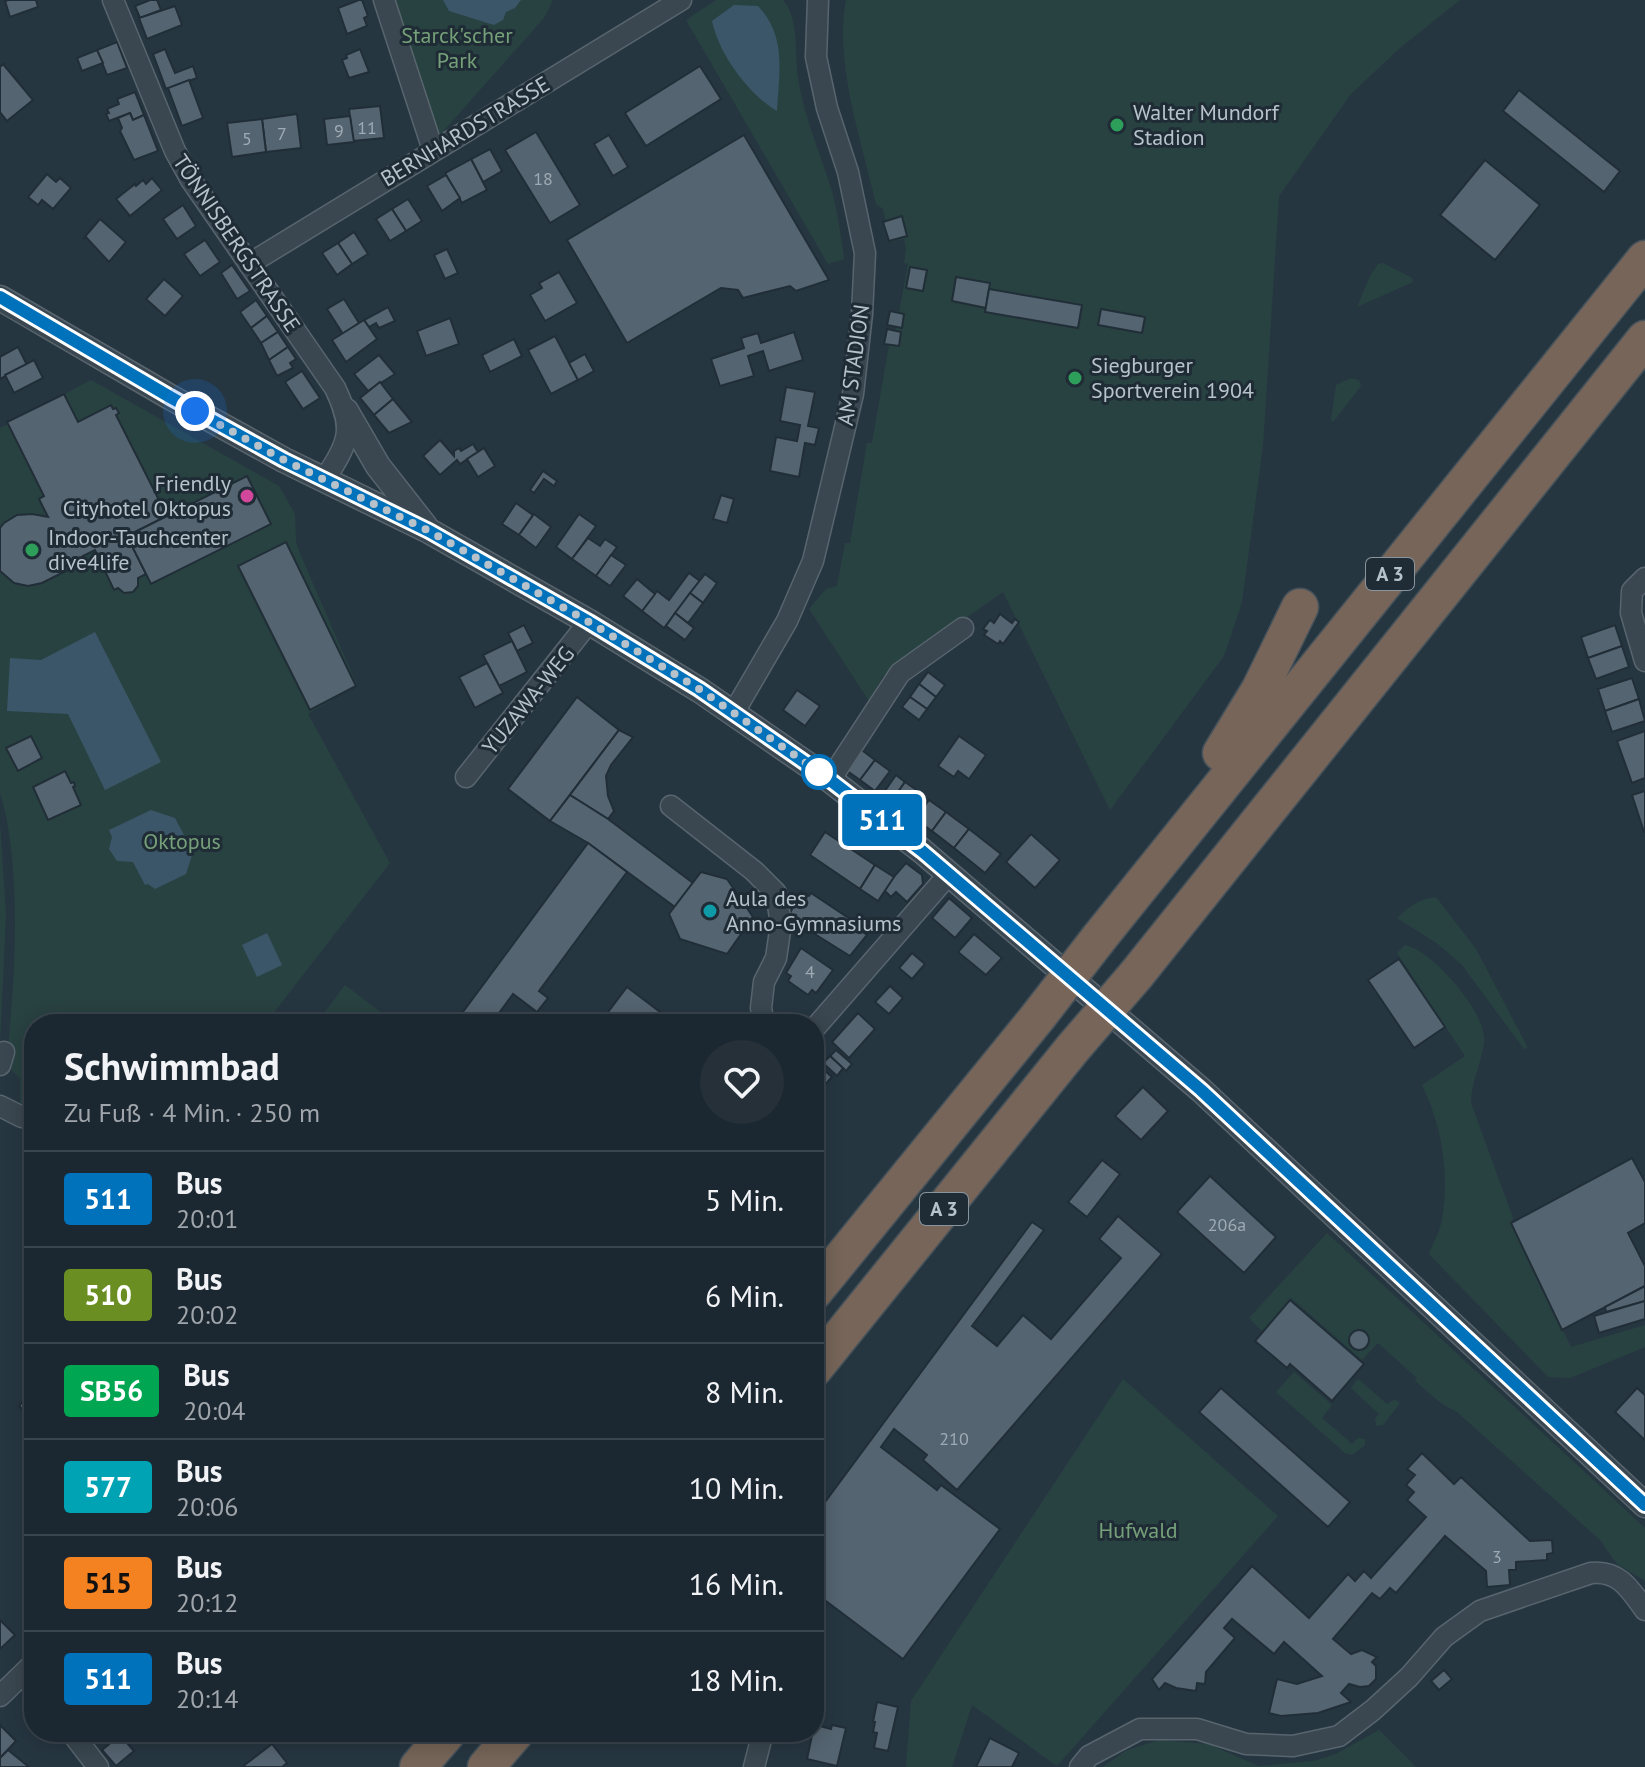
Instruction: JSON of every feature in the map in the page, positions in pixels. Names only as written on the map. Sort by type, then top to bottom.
[{"type":"highway","name":"A 3","points":[[824,1280],[1645,259]]},
{"type":"highway","name":"A 3","points":[[824,1357],[1073,1048],[1136,975],[1645,339]]},
{"type":"highway","points":[[1555,451],[1645,378]]},
{"type":"highway","points":[[1136,890],[1180,812],[1206,778],[1260,689],[1300,607]]},
{"type":"highway","points":[[418,1767],[439,1742]]},
{"type":"highway","points":[[486,1767],[507,1742]]},
{"type":"street","name":"TÖNNISBERGSTRASSE","points":[[113,0],[175,151],[191,180],[335,388],[346,411]]},
{"type":"street","points":[[384,0],[433,150]]},
{"type":"street","name":"BERNHARDSTRASSE","points":[[249,264],[681,0]]},
{"type":"street","name":"AM STADION","points":[[734,712],[787,621],[813,561],[853,394],[865,253],[848,172],[827,108],[816,57],[818,0]]},
{"type":"street","points":[[0,298],[284,460],[429,531],[589,622],[734,712],[830,780],[949,874],[1201,1090],[1645,1505]]},
{"type":"street","points":[[325,479],[346,443],[346,411]]},
{"type":"street","points":[[346,411],[378,466],[429,531]]},
{"type":"street","points":[[1645,578],[1632,591],[1631,613],[1645,661]]},
{"type":"street","name":"YUZAWA-WEG","points":[[466,777],[589,622]]},
{"type":"street","points":[[830,780],[900,673],[963,628]]},
{"type":"street","points":[[671,806],[758,874],[776,893],[781,924],[776,958],[764,982],[762,1014]]},
{"type":"street","points":[[824,1018],[949,874]]},
{"type":"street","points":[[0,1106],[22,1117]]},
{"type":"street","points":[[1080,1767],[1089,1756],[1140,1729],[1197,1729],[1246,1744],[1293,1746],[1339,1736],[1409,1677],[1444,1637],[1480,1611],[1547,1587],[1602,1572],[1626,1583],[1645,1610]]},
{"type":"street","points":[[0,1696],[24,1678]]},
{"type":"street","points":[[79,1742],[98,1767]]},
{"type":"street","points":[[754,1767],[760,1742]]},
{"type":"green space","name":"Starck'scher Park","points":[[394,0],[553,0],[544,18],[438,137]]},
{"type":"green space","points":[[716,0],[783,0],[788,8],[794,27],[801,93],[832,192],[844,259],[828,264],[686,20]]},
{"type":"green space","name":"Siegburger Sportverein 1904","points":[[846,0],[1460,0],[1400,48],[1351,94],[1279,196],[1263,446],[1242,602],[1224,656],[1110,810],[1003,592],[883,676],[869,701],[809,609],[826,589],[837,586],[845,543],[850,543],[867,443],[872,443],[889,345],[893,345],[908,264],[904,263],[904,239],[891,242],[883,209],[876,204],[857,129],[844,50]]},
{"type":"green space","points":[[1383,263],[1412,278],[1413,282],[1357,307],[1370,276],[1378,264]]},
{"type":"green space","points":[[1351,378],[1359,380],[1361,386],[1333,422],[1336,385]]},
{"type":"green space","name":"Oktopus","points":[[91,380],[279,486],[295,514],[296,542],[301,556],[357,685],[308,714],[390,863],[273,1014],[24,1014],[24,1105],[20,1103],[20,1079],[6,1064],[15,927],[12,855],[0,793],[0,428]]},
{"type":"green space","points":[[0,823],[6,914],[0,1046]]},
{"type":"green space","points":[[1436,897],[1476,949],[1528,1048],[1524,1049],[1462,965],[1438,944],[1397,918],[1415,904]]},
{"type":"green space","points":[[1405,945],[1417,950],[1443,971],[1477,1015],[1484,1042],[1471,1103],[1513,1218],[1511,1223],[1571,1347],[1645,1325],[1645,1347],[1570,1378],[1548,1377],[1429,1254],[1442,1219],[1445,1185],[1439,1134],[1422,1085],[1465,1056],[1397,953]]},
{"type":"green space","points":[[345,985],[383,1014],[323,1014]]},
{"type":"green space","points":[[1327,1233],[1645,1528],[1645,1581],[1617,1564],[1600,1540],[1457,1412],[1442,1404],[1415,1381],[1417,1378],[1378,1343],[1362,1360],[1291,1298],[1262,1331],[1249,1318]]},
{"type":"green space","points":[[1294,1372],[1332,1405],[1322,1418],[1352,1444],[1358,1438],[1365,1439],[1365,1445],[1352,1455],[1345,1453],[1276,1392]]},
{"type":"green space","name":"Hufwald","points":[[1123,1379],[1278,1516],[1057,1766],[972,1705],[952,1767],[906,1767],[911,1701]]},
{"type":"green space","points":[[1358,1379],[1387,1404],[1395,1399],[1400,1403],[1383,1425],[1376,1426],[1375,1419],[1379,1414],[1351,1388]]},
{"type":"green space","points":[[1379,1730],[1416,1767],[1103,1767],[1125,1751],[1159,1740],[1208,1744],[1259,1766],[1314,1761],[1336,1754]]},
{"type":"water","points":[[443,0],[521,0],[515,8],[506,12],[503,20],[494,25],[449,11]]},
{"type":"water","points":[[734,5],[758,6],[773,30],[780,69],[777,111],[746,84],[721,47],[712,21]]},
{"type":"water","points":[[95,632],[161,762],[105,790],[68,714],[7,711],[10,658],[41,660]]},
{"type":"water","points":[[151,810],[175,818],[193,852],[186,874],[155,889],[145,885],[133,862],[117,861],[109,849],[112,837],[109,830]]},
{"type":"water","points":[[267,933],[282,965],[257,977],[242,945]]},
{"type":"building","points":[[36,0],[38,7],[10,17],[5,1]]},
{"type":"building","points":[[157,0],[161,10],[140,18],[135,6]]},
{"type":"building","points":[[362,0],[368,16],[364,18],[367,26],[347,34],[338,8]]},
{"type":"building","points":[[175,6],[182,25],[147,39],[139,18]]},
{"type":"building","points":[[117,42],[127,68],[107,75],[97,50]]},
{"type":"building","points":[[165,49],[175,73],[193,66],[197,78],[166,89],[153,54]]},
{"type":"building","points":[[360,49],[369,72],[349,78],[342,60]]},
{"type":"building","points":[[97,50],[103,63],[82,71],[77,58]]},
{"type":"building","points":[[3,64],[33,100],[7,121],[0,112],[0,67]]},
{"type":"building","points":[[700,66],[721,99],[646,146],[625,113]]},
{"type":"building","points":[[189,80],[203,118],[182,126],[168,88]]},
{"type":"building","points":[[1519,90],[1620,171],[1604,192],[1503,111]]},
{"type":"building","points":[[135,92],[144,115],[133,120],[130,113],[109,121],[107,109],[119,104],[117,99]]},
{"type":"building","points":[[380,106],[384,138],[353,141],[349,109]]},
{"type":"building","points":[[130,113],[133,120],[144,115],[158,151],[134,160],[120,131],[122,128],[118,118]]},
{"type":"building","points":[[297,114],[301,148],[266,152],[262,119]]},
{"type":"building","points":[[350,116],[354,142],[327,145],[324,119]]},
{"type":"building","points":[[262,119],[266,152],[232,157],[227,123]]},
{"type":"building","points":[[536,132],[580,205],[550,223],[505,150]]},
{"type":"building","points":[[609,135],[628,167],[613,176],[594,144]]},
{"type":"building","points":[[744,135],[829,280],[796,291],[790,286],[743,298],[738,290],[721,288],[627,343],[567,240]]},
{"type":"building","points":[[490,149],[502,171],[483,182],[471,159]]},
{"type":"building","points":[[471,159],[487,190],[462,203],[445,173]]},
{"type":"building","points":[[1485,160],[1540,205],[1495,260],[1440,215]]},
{"type":"building","points":[[47,174],[56,182],[60,178],[71,188],[53,209],[42,200],[38,205],[28,197]]},
{"type":"building","points":[[446,175],[460,198],[442,211],[427,186]]},
{"type":"building","points":[[152,178],[162,190],[130,216],[116,199],[135,184],[143,180],[146,184]]},
{"type":"building","points":[[408,199],[422,221],[406,231],[392,209]]},
{"type":"building","points":[[183,205],[196,226],[177,239],[163,219]]},
{"type":"building","points":[[392,209],[406,231],[390,241],[376,219]]},
{"type":"building","points":[[902,216],[907,236],[889,241],[883,222]]},
{"type":"building","points":[[100,219],[126,242],[109,262],[86,237],[83,239]]},
{"type":"building","points":[[354,232],[368,254],[352,264],[338,243]]},
{"type":"building","points":[[205,240],[220,262],[200,276],[184,254]]},
{"type":"building","points":[[338,243],[352,264],[337,275],[322,253]]},
{"type":"building","points":[[447,249],[458,273],[445,279],[434,255]]},
{"type":"building","points":[[232,265],[250,291],[237,299],[221,273]]},
{"type":"building","points":[[910,267],[927,270],[923,291],[906,288]]},
{"type":"building","points":[[559,272],[577,303],[545,321],[530,295],[542,288],[539,283]]},
{"type":"building","points":[[956,277],[990,283],[986,308],[952,301]]},
{"type":"building","points":[[164,279],[183,296],[165,316],[146,299]]},
{"type":"building","points":[[989,289],[1082,305],[1078,328],[985,312]]},
{"type":"building","points":[[344,299],[359,323],[343,334],[327,309]]},
{"type":"building","points":[[256,300],[267,316],[251,328],[240,312]]},
{"type":"building","points":[[388,307],[395,321],[379,328],[376,323],[369,327],[364,320]]},
{"type":"building","points":[[1101,309],[1145,317],[1142,333],[1098,325]]},
{"type":"building","points":[[890,311],[904,314],[902,328],[887,325]]},
{"type":"building","points":[[267,316],[278,332],[261,343],[251,328]]},
{"type":"building","points":[[450,318],[459,344],[426,356],[417,331]]},
{"type":"building","points":[[364,320],[377,339],[346,362],[332,340]]},
{"type":"building","points":[[887,329],[901,332],[899,346],[884,344]]},
{"type":"building","points":[[278,332],[288,347],[269,360],[261,343]]},
{"type":"building","points":[[794,332],[803,360],[769,371],[763,351],[748,356],[754,376],[720,386],[711,359],[744,348],[741,338],[758,333],[761,343]]},
{"type":"building","points":[[555,336],[578,380],[551,394],[528,350]]},
{"type":"building","points":[[514,339],[522,356],[490,372],[482,355]]},
{"type":"building","points":[[18,347],[27,365],[0,379],[0,357]]},
{"type":"building","points":[[288,347],[296,359],[290,363],[293,368],[277,376],[269,360]]},
{"type":"building","points":[[585,354],[594,371],[578,380],[569,363]]},
{"type":"building","points":[[379,355],[395,374],[368,391],[354,374]]},
{"type":"building","points":[[34,360],[43,378],[14,393],[5,375]]},
{"type":"building","points":[[302,371],[320,398],[303,409],[285,382]]},
{"type":"building","points":[[380,382],[393,399],[374,415],[360,398]]},
{"type":"building","points":[[786,387],[815,392],[808,426],[819,428],[815,445],[805,443],[799,477],[770,471],[776,437],[797,441],[800,425],[780,421]]},
{"type":"building","points":[[64,394],[78,422],[111,405],[113,409],[116,408],[119,413],[116,415],[167,516],[127,536],[146,574],[138,578],[138,586],[133,592],[124,593],[118,588],[114,590],[95,550],[83,556],[86,561],[42,583],[28,586],[14,583],[0,571],[0,528],[4,523],[17,515],[48,517],[39,499],[44,496],[7,422]]},
{"type":"building","points":[[393,399],[412,422],[389,433],[374,415]]},
{"type":"building","points":[[440,440],[454,456],[454,451],[459,448],[461,451],[473,444],[478,452],[460,464],[457,460],[440,475],[423,456]]},
{"type":"building","points":[[484,448],[495,466],[478,477],[467,459]]},
{"type":"building","points":[[543,471],[557,481],[554,486],[544,479],[534,493],[530,490]]},
{"type":"building","points":[[247,476],[271,524],[151,584],[127,536]]},
{"type":"building","points":[[721,495],[734,499],[727,523],[713,519]]},
{"type":"building","points":[[516,503],[533,515],[519,535],[502,524]]},
{"type":"building","points":[[534,514],[551,527],[536,548],[519,535]]},
{"type":"building","points":[[579,514],[596,526],[572,559],[556,547]]},
{"type":"building","points":[[588,538],[600,546],[605,539],[617,547],[596,576],[572,559]]},
{"type":"building","points":[[286,542],[356,686],[310,710],[238,566]]},
{"type":"building","points":[[611,555],[626,565],[610,586],[596,576]]},
{"type":"building","points":[[689,573],[700,581],[664,628],[642,611],[657,591],[669,600]]},
{"type":"building","points":[[705,574],[717,583],[703,603],[690,593]]},
{"type":"building","points":[[637,579],[655,594],[642,611],[623,596]]},
{"type":"building","points":[[690,593],[703,603],[688,623],[675,613]]},
{"type":"building","points":[[675,613],[694,628],[685,640],[666,626]]},
{"type":"building","points":[[1000,614],[1012,623],[1015,619],[1019,622],[1003,644],[984,635],[987,631],[983,629],[990,620],[994,623]]},
{"type":"building","points":[[524,625],[533,643],[517,651],[508,633]]},
{"type":"building","points":[[1615,625],[1622,646],[1588,658],[1581,637]]},
{"type":"building","points":[[512,641],[527,672],[499,686],[483,655]]},
{"type":"building","points":[[1622,646],[1629,667],[1596,679],[1588,658]]},
{"type":"building","points":[[487,663],[503,693],[475,708],[459,677]]},
{"type":"building","points":[[928,672],[945,685],[936,697],[919,684]]},
{"type":"building","points":[[1632,678],[1639,699],[1605,711],[1598,689]]},
{"type":"building","points":[[919,684],[936,697],[927,709],[910,697]]},
{"type":"building","points":[[797,690],[820,706],[805,726],[783,710]]},
{"type":"building","points":[[577,697],[619,730],[550,821],[508,789]]},
{"type":"building","points":[[910,697],[927,709],[919,720],[902,707]]},
{"type":"building","points":[[1639,699],[1645,721],[1612,732],[1605,711]]},
{"type":"building","points":[[619,730],[633,737],[606,776],[608,796],[614,811],[608,819],[570,795]]},
{"type":"building","points":[[1645,731],[1645,778],[1632,783],[1617,741]]},
{"type":"building","points":[[31,736],[42,758],[18,771],[6,748]]},
{"type":"building","points":[[959,736],[986,755],[969,779],[958,771],[954,777],[938,766]]},
{"type":"building","points":[[859,748],[875,760],[860,780],[846,770]]},
{"type":"building","points":[[875,760],[890,771],[875,791],[860,780]]},
{"type":"building","points":[[65,771],[71,783],[74,782],[73,787],[81,805],[48,820],[33,787]]},
{"type":"building","points":[[896,775],[905,782],[891,802],[882,795]]},
{"type":"building","points":[[905,782],[918,791],[904,811],[891,802]]},
{"type":"building","points":[[1645,791],[1645,832],[1644,832],[1632,795]]},
{"type":"building","points":[[570,795],[608,819],[693,883],[675,907],[588,843],[550,821]]},
{"type":"building","points":[[929,800],[946,812],[932,831],[915,819]]},
{"type":"building","points":[[946,812],[969,829],[954,848],[932,831]]},
{"type":"building","points":[[969,829],[1001,854],[985,873],[954,848]]},
{"type":"building","points":[[825,832],[875,865],[860,889],[810,855]]},
{"type":"building","points":[[1031,834],[1060,860],[1035,888],[1006,862]]},
{"type":"building","points":[[588,843],[627,872],[539,991],[548,998],[537,1012],[513,994],[498,1014],[461,1014]]},
{"type":"building","points":[[906,863],[922,875],[923,884],[907,902],[896,892],[891,897],[883,889]]},
{"type":"building","points":[[875,865],[894,877],[878,901],[860,889]]},
{"type":"building","name":"Aula des Anno-Gymnasiums","points":[[701,872],[727,879],[753,917],[727,954],[680,939],[669,914]]},
{"type":"building","points":[[801,891],[809,896],[811,893],[862,927],[860,930],[867,935],[850,956],[789,915]]},
{"type":"building","points":[[949,898],[972,918],[955,938],[932,918]]},
{"type":"building","points":[[974,934],[1002,958],[986,975],[958,952]]},
{"type":"building","points":[[801,948],[833,970],[816,993],[812,990],[808,995],[788,981],[791,976],[786,973]]},
{"type":"building","points":[[912,953],[925,964],[912,979],[899,968]]},
{"type":"building","points":[[1399,959],[1445,1027],[1414,1048],[1368,980]]},
{"type":"building","points":[[890,986],[903,998],[889,1014],[875,1002]]},
{"type":"building","points":[[627,987],[663,1014],[607,1014]]},
{"type":"building","points":[[858,1013],[875,1029],[849,1058],[832,1042]]},
{"type":"building","points":[[836,1050],[852,1064],[846,1071],[830,1056]]},
{"type":"building","points":[[830,1056],[843,1068],[837,1076],[824,1062]]},
{"type":"building","points":[[824,1070],[832,1077],[824,1086]]},
{"type":"building","points":[[1143,1087],[1168,1111],[1141,1140],[1115,1116]]},
{"type":"building","points":[[1632,1158],[1645,1182],[1645,1223],[1628,1233],[1645,1266],[1645,1286],[1562,1330],[1511,1223]]},
{"type":"building","points":[[1102,1160],[1120,1174],[1087,1217],[1068,1202]]},
{"type":"building","points":[[1210,1176],[1276,1237],[1244,1273],[1177,1212]]},
{"type":"building","points":[[1118,1216],[1162,1254],[957,1490],[923,1460],[927,1455],[894,1429],[881,1447],[937,1490],[941,1485],[1000,1529],[903,1659],[824,1600],[824,1503],[1032,1222],[1044,1230],[972,1326],[997,1346],[1023,1315],[1051,1339],[1121,1258],[1099,1239]]},
{"type":"building","points":[[1645,1286],[1645,1301],[1606,1312],[1605,1307]]},
{"type":"building","points":[[1290,1300],[1364,1364],[1332,1401],[1290,1364],[1287,1368],[1255,1341]]},
{"type":"building","points":[[1645,1301],[1645,1319],[1599,1333],[1594,1316]]},
{"type":"building","points":[[1359,1330],[1366,1333],[1369,1340],[1366,1347],[1359,1350],[1352,1347],[1349,1340],[1352,1333]]},
{"type":"building","points":[[1221,1388],[1350,1502],[1328,1527],[1199,1412]]},
{"type":"building","points":[[1637,1388],[1645,1395],[1645,1440],[1615,1412]]},
{"type":"building","points":[[1422,1453],[1454,1484],[1461,1477],[1530,1541],[1552,1540],[1553,1553],[1547,1554],[1547,1560],[1516,1562],[1516,1570],[1509,1570],[1510,1585],[1487,1587],[1486,1571],[1445,1536],[1396,1593],[1390,1588],[1380,1599],[1372,1593],[1333,1639],[1351,1654],[1362,1650],[1377,1657],[1372,1662],[1376,1666],[1376,1679],[1369,1686],[1349,1684],[1341,1693],[1351,1702],[1318,1713],[1281,1716],[1269,1713],[1277,1679],[1297,1684],[1322,1676],[1284,1642],[1274,1654],[1232,1619],[1224,1628],[1235,1638],[1206,1672],[1205,1684],[1197,1683],[1196,1691],[1165,1683],[1159,1690],[1152,1679],[1252,1566],[1309,1618],[1348,1574],[1355,1581],[1364,1571],[1371,1578],[1426,1517],[1407,1500],[1414,1492],[1406,1485],[1415,1475],[1407,1469]]},
{"type":"building","points":[[0,1620],[15,1635],[0,1649]]},
{"type":"building","points":[[1444,1670],[1452,1679],[1439,1690],[1431,1681]]},
{"type":"building","points":[[877,1702],[898,1707],[888,1751],[874,1748],[877,1733],[873,1732],[873,1722]]},
{"type":"building","points":[[0,1725],[16,1741],[0,1758]]},
{"type":"building","points":[[832,1725],[846,1728],[837,1766],[807,1759],[811,1742],[824,1742],[824,1727],[831,1729]]},
{"type":"building","points":[[990,1738],[1019,1753],[1012,1767],[976,1767]]},
{"type":"building","points":[[112,1742],[126,1742],[134,1751],[116,1766],[102,1750]]},
{"type":"building","points":[[272,1744],[287,1763],[282,1767],[242,1767]]},
{"type":"building","points":[[8,1750],[29,1767],[0,1767],[0,1758]]},
{"type":"bus line","name":"511","points":[[0,297],[284,460],[429,531],[589,622],[699,689],[830,780],[922,851],[1201,1090],[1645,1505]]},
{"type":"place","name":"Walter Mundorf Stadion","points":[[1117,125]]},
{"type":"place","name":"Siegburger Sportverein 1904","points":[[1075,378]]},
{"type":"place","name":"Friendly Cityhotel Oktopus","points":[[247,496]]},
{"type":"place","name":"Indoor-Tauchcenter dive4life","points":[[32,550]]},
{"type":"place","name":"Aula des Anno-Gymnasiums","points":[[710,911]]},
{"type":"route","points":[[195,411],[284,460],[429,531],[589,622],[699,689],[819,772]]}]
